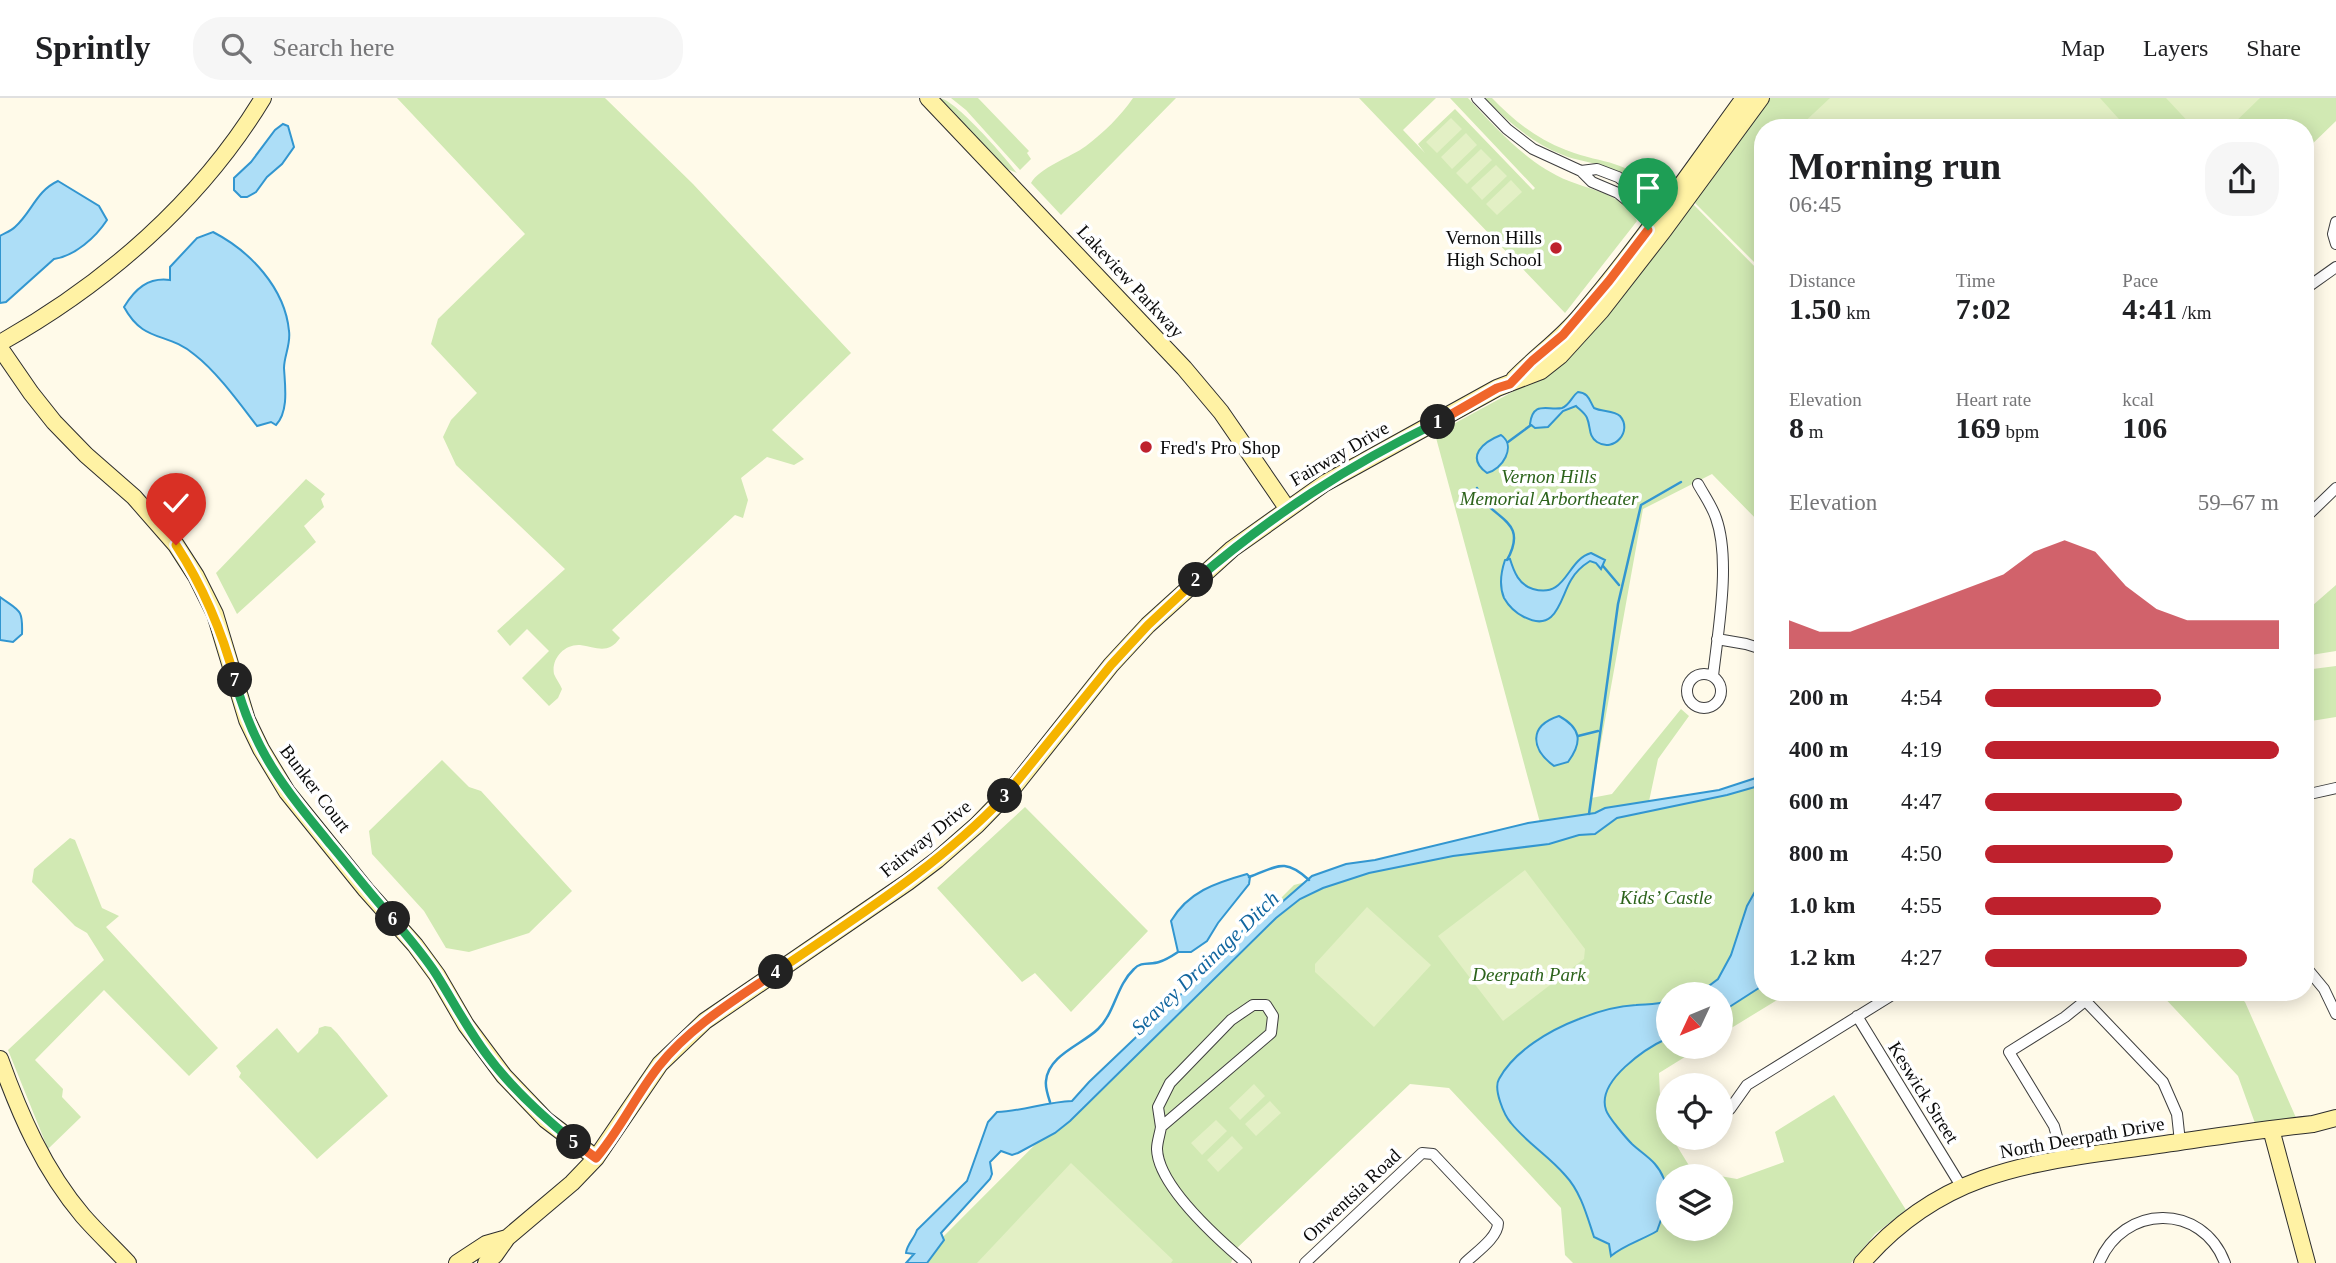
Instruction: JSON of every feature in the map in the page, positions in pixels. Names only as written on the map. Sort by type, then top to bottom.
[{"type":"street","points":[[0,346],[86,289],[142,243],[201,182],[263,98]]},
{"type":"street","name":"Lakeview Parkway","points":[[928,98],[1185,368],[1221,412],[1287,508]]},
{"type":"street","points":[[1477,98],[1507,129],[1533,149],[1581,171],[1597,169],[1618,177],[1658,216]]},
{"type":"street","name":"Fairway Drive","points":[[1510,384],[1563,335],[1609,281],[1744,98]]},
{"type":"street","name":"Fairway Drive","points":[[486,1263],[507,1238],[572,1183],[596,1158],[660,1064],[684,1039],[705,1021],[894,892],[937,860],[977,825],[1013,787],[1111,665],[1148,625],[1232,549],[1287,508],[1371,456],[1447,418],[1497,388],[1541,371],[1575,342],[1664,230],[1761,98]]},
{"type":"street","points":[[2336,222],[2333,234],[2336,244]]},
{"type":"street","points":[[2314,283],[2336,267]]},
{"type":"street","name":"Bunker Court","points":[[0,346],[25,385],[54,422],[147,510],[192,570],[219,625],[247,719],[261,749],[287,792],[366,890],[415,945],[437,975],[466,1025],[504,1076],[546,1119],[596,1158]]},
{"type":"street","points":[[1698,484],[1716,517],[1722,537],[1723,559],[1713,676]]},
{"type":"street","points":[[2314,509],[2336,488]]},
{"type":"street","points":[[1717,639],[1754,646]]},
{"type":"street","points":[[2314,793],[2336,788]]},
{"type":"street","points":[[2314,976],[2336,1014]]},
{"type":"street","points":[[1733,1105],[1747,1085],[1882,1001]]},
{"type":"street","points":[[2063,1158],[2054,1126],[2009,1052],[2065,1017],[2078,1001]]},
{"type":"street","points":[[2085,1001],[2163,1082],[2177,1114],[2180,1142]]},
{"type":"street","points":[[1161,1127],[1271,1033],[1273,1016],[1266,1005],[1252,1005],[1231,1020],[1170,1083],[1158,1107],[1161,1127],[1157,1150],[1165,1175],[1204,1224],[1246,1263]]},
{"type":"street","name":"Keswick Street","points":[[1857,1016],[1961,1186]]},
{"type":"street","points":[[0,1059],[24,1122],[51,1171],[83,1215],[128,1263]]},
{"type":"street","name":"North Deerpath Drive","points":[[1862,1263],[1892,1232],[1929,1204],[1961,1186],[1992,1174],[2063,1158],[2313,1124],[2336,1118]]},
{"type":"street","points":[[2271,1129],[2307,1263]]},
{"type":"street","name":"Onwentsia Road","points":[[1305,1263],[1422,1153],[1433,1154],[1498,1223],[1498,1229],[1492,1237],[1465,1263]]},
{"type":"street","points":[[2099,1263],[2111,1241],[2128,1227],[2145,1220],[2172,1218],[2201,1230],[2219,1250],[2225,1263]]},
{"type":"street","name":"Fairway Drive","points":[[457,1263],[486,1244],[507,1238]]},
{"type":"green space","points":[[397,98],[605,98],[693,184],[851,353],[772,430],[804,459],[794,465],[767,457],[741,478],[748,500],[743,518],[735,515],[612,630],[620,638],[611,647],[602,649],[574,645],[564,650],[557,658],[554,668],[554,674],[562,689],[558,698],[549,706],[522,678],[549,651],[527,629],[510,646],[497,631],[565,569],[456,465],[443,437],[451,420],[477,393],[431,344],[438,319],[525,234]]},
{"type":"green space","points":[[939,98],[967,118],[1017,173],[1005,168]]},
{"type":"green space","points":[[951,98],[978,98],[1029,151],[1027,153],[1031,159],[1020,170],[966,110]]},
{"type":"green space","points":[[1133,98],[1176,98],[1061,215],[1031,183],[1041,172],[1093,141]]},
{"type":"green space","points":[[1359,98],[1436,98],[1403,130],[1425,153],[1418,144],[1455,109],[1533,190],[1535,188],[1450,98],[1468,98],[1526,156],[1554,174],[1617,200],[1632,212],[1637,221],[1565,313]]},
{"type":"green space","points":[[1485,98],[1492,98],[1517,122],[1536,135],[1566,150],[1625,168],[1646,182],[1657,194],[1643,190],[1604,167],[1551,150],[1530,138]]},
{"type":"green space","points":[[1768,98],[2336,98],[2336,121],[2314,142],[2314,119],[1754,119],[1754,262],[1692,200]]},
{"type":"green space","points":[[1830,98],[2100,98],[2119,119],[1808,119]]},
{"type":"green space","points":[[2166,98],[2260,98],[2238,119],[2186,119]]},
{"type":"green space","points":[[1451,118],[1462,129],[1437,153],[1426,142]]},
{"type":"green space","points":[[1466,133],[1477,145],[1452,169],[1441,157]]},
{"type":"green space","points":[[1481,149],[1492,160],[1467,184],[1456,173]]},
{"type":"green space","points":[[1496,165],[1507,176],[1482,200],[1471,188]]},
{"type":"green space","points":[[1511,180],[1522,192],[1497,215],[1486,204]]},
{"type":"green space","name":"Deerpath Park","points":[[1691,202],[1754,266],[1754,517],[1712,474],[1643,509],[1591,798],[1612,794],[1681,709],[1689,716],[1658,759],[1648,806],[1754,784],[1754,1001],[1775,1001],[1733,1027],[1733,982],[1656,982],[1656,1059],[1682,1059],[1656,1073],[1656,1150],[1679,1150],[1688,1164],[1656,1164],[1656,1241],[1733,1241],[1733,1178],[1784,1162],[1775,1132],[1834,1095],[1906,1210],[1875,1234],[1851,1263],[1573,1263],[1565,1255],[1561,1208],[1449,1088],[1410,1084],[1236,1249],[1231,1263],[917,1263],[1294,885],[1429,850],[1542,830],[1435,434],[1536,379]]},
{"type":"green space","points":[[306,479],[325,494],[321,499],[324,507],[304,526],[316,542],[237,614],[216,573]]},
{"type":"green space","points":[[2336,585],[2336,651],[2314,655],[2314,604]]},
{"type":"green space","points":[[2336,666],[2336,717],[2314,721],[2314,669]]},
{"type":"green space","points":[[442,760],[469,787],[481,791],[572,891],[529,933],[469,952],[446,948],[424,911],[372,854],[369,831]]},
{"type":"green space","points":[[1025,807],[1148,931],[1071,1012],[1035,973],[1022,982],[937,888]]},
{"type":"green space","points":[[70,838],[75,840],[102,908],[119,916],[106,927],[218,1048],[189,1076],[104,990],[35,1060],[63,1089],[62,1097],[81,1117],[48,1149],[8,1050],[104,960],[87,933],[75,926],[32,882],[34,869]]},
{"type":"green space","points":[[1525,870],[1585,949],[1584,959],[1503,1021],[1438,936]]},
{"type":"green space","points":[[1367,907],[1431,965],[1374,1027],[1315,972],[1315,964]]},
{"type":"green space","points":[[2167,1001],[2244,1001],[2297,1120],[2256,1126],[2238,1076]]},
{"type":"green space","points":[[331,1027],[337,1033],[388,1096],[317,1159],[239,1077],[241,1073],[236,1066],[277,1028],[298,1053],[318,1033],[319,1028]]},
{"type":"green space","points":[[1254,1084],[1265,1096],[1240,1120],[1229,1108]]},
{"type":"green space","points":[[1270,1101],[1281,1113],[1256,1136],[1245,1124]]},
{"type":"green space","points":[[1216,1120],[1227,1131],[1202,1155],[1191,1143]]},
{"type":"green space","points":[[1232,1136],[1243,1148],[1218,1172],[1207,1160]]},
{"type":"green space","points":[[1071,1163],[1173,1260],[1171,1263],[977,1263]]},
{"type":"water","points":[[283,124],[288,126],[294,147],[256,192],[241,197],[234,190],[234,178]]},
{"type":"water","points":[[58,181],[99,206],[107,220],[84,245],[70,254],[54,259],[6,302],[0,303],[0,236],[15,227],[44,190]]},
{"type":"water","points":[[213,232],[240,249],[263,272],[281,300],[286,315],[289,336],[284,363],[285,398],[283,413],[276,425],[271,422],[257,426],[212,370],[185,348],[140,327],[124,307],[133,295],[149,282],[170,280],[170,267],[197,238]]},
{"type":"water","points":[[1578,392],[1587,395],[1594,408],[1620,416],[1624,428],[1620,439],[1610,445],[1594,440],[1586,416],[1576,406],[1563,411],[1548,427],[1535,428],[1530,424],[1534,412],[1538,409],[1562,408]]},
{"type":"water","points":[[1501,435],[1508,445],[1506,457],[1498,467],[1487,473],[1477,461],[1477,456],[1483,446]]},
{"type":"water","points":[[1591,553],[1605,560],[1601,569],[1590,561],[1579,569],[1556,612],[1550,618],[1535,621],[1524,617],[1512,609],[1504,598],[1501,579],[1505,560],[1510,559],[1515,573],[1524,584],[1544,591],[1560,584],[1576,563]]},
{"type":"water","points":[[0,597],[16,608],[22,619],[22,634],[13,642],[0,640]]},
{"type":"water","points":[[1559,716],[1572,725],[1578,742],[1568,762],[1554,766],[1541,752],[1536,738],[1542,726]]},
{"type":"water","points":[[1754,779],[1754,787],[1617,818],[1595,834],[1579,835],[1549,844],[1453,856],[1369,873],[1323,888],[1300,899],[1276,918],[1070,1121],[1055,1133],[1018,1153],[1012,1155],[1001,1151],[990,1162],[990,1179],[941,1233],[944,1240],[927,1263],[906,1263],[914,1254],[906,1253],[917,1230],[967,1181],[988,1122],[997,1112],[1072,1101],[1218,959],[1245,928],[1273,910],[1312,876],[1346,864],[1375,860],[1528,823],[1719,790]]},
{"type":"water","points":[[1247,874],[1250,877],[1249,884],[1207,941],[1191,952],[1178,952],[1171,921],[1178,911],[1203,890]]},
{"type":"water","points":[[1754,893],[1754,991],[1733,1005],[1733,982],[1714,982],[1731,955],[1747,906]]},
{"type":"water","points":[[1656,1004],[1656,1045],[1615,1077],[1605,1099],[1606,1110],[1632,1144],[1656,1166],[1656,1232],[1611,1256],[1609,1244],[1594,1237],[1583,1204],[1571,1182],[1508,1119],[1497,1089],[1499,1079],[1514,1059],[1556,1029],[1586,1016],[1629,1006]]},
{"type":"waterway","points":[[1508,442],[1531,425]]},
{"type":"waterway","points":[[1589,814],[1618,604],[1641,505],[1681,482]]},
{"type":"waterway","points":[[1477,488],[1482,499],[1511,527],[1514,535],[1513,546],[1507,560]]},
{"type":"waterway","points":[[1603,566],[1619,585]]},
{"type":"waterway","points":[[1578,736],[1598,731]]},
{"type":"waterway","points":[[1249,877],[1274,867],[1286,866],[1309,880]]},
{"type":"waterway","points":[[1050,1102],[1046,1083],[1048,1072],[1059,1057],[1104,1023],[1128,976],[1140,965],[1162,961],[1178,952]]},
{"type":"place","name":"Vernon Hills High School","points":[[1556,248]]},
{"type":"place","name":"Fred's Pro Shop","points":[[1146,447]]},
{"type":"route","points":[[176,545],[215,614],[227,646],[247,719],[261,749],[287,792],[366,890],[415,945],[437,975],[466,1025],[504,1076],[546,1119],[596,1158],[626,1118],[660,1064],[684,1039],[705,1021],[894,892],[937,860],[977,825],[1013,787],[1111,665],[1194,581],[1262,526],[1325,483],[1497,388],[1510,384],[1580,317],[1648,230]]},
{"type":"park label","name":"Vernon Hills Memorial Arbortheater","points":[[1549,487]]},
{"type":"park label","name":"Kids’ Castle","points":[[1666,897]]},
{"type":"water label","name":"Seavey Drainage Ditch","points":[[1205,963]]}]
